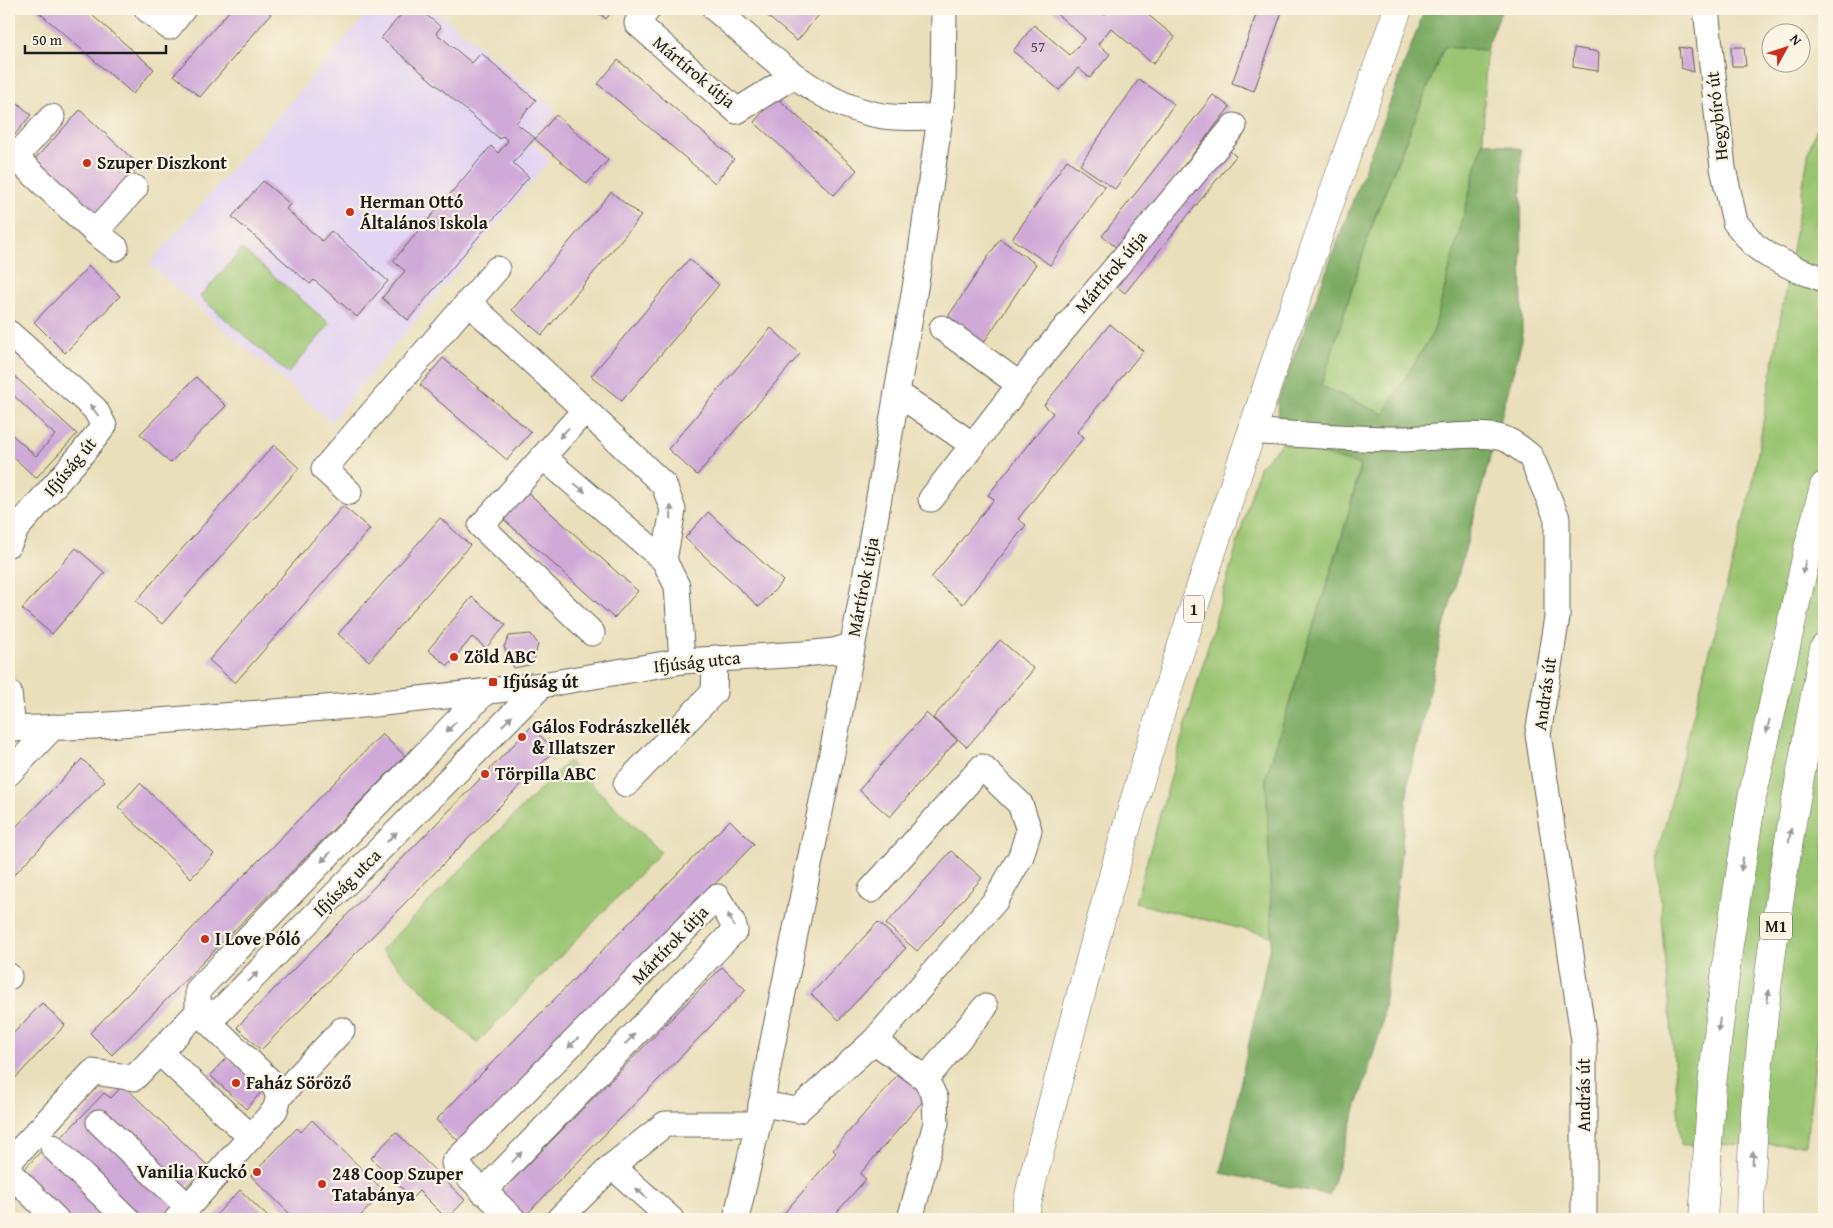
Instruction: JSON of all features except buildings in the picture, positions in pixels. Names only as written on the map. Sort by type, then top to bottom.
[{"type":"main road","name":"1","points":[[1024,1219],[1125,833],[1163,706],[1251,431],[1398,9]]},
{"type":"main road","name":"M1","points":[[1703,1219],[1712,1085],[1729,944],[1752,798],[1824,486]]},
{"type":"main road","name":"M1","points":[[1751,1215],[1757,1085],[1774,941],[1798,782],[1824,648]]},
{"type":"street","points":[[147,9],[169,28],[183,9]]},
{"type":"street","name":"Mártírok útja","points":[[648,9],[637,23],[737,111],[793,76]]},
{"type":"street","points":[[715,9],[793,76],[820,93],[852,107],[883,116],[940,117]]},
{"type":"street","name":"Mártírok útja","points":[[736,1219],[760,1114],[770,1052],[832,753],[864,586],[920,259],[940,117],[944,88],[944,9]]},
{"type":"street","name":"Hegybíró út","points":[[1706,9],[1723,168],[1735,222],[1754,245],[1768,255],[1798,270],[1824,279]]},
{"type":"street","points":[[52,117],[12,161],[116,248]]},
{"type":"street","name":"Mártírok útja","points":[[931,499],[1045,352],[1234,126]]},
{"type":"street","points":[[95,232],[135,188]]},
{"type":"street","points":[[349,492],[324,469],[497,269]]},
{"type":"street","points":[[468,302],[664,485],[672,510],[664,560]]},
{"type":"street","points":[[942,328],[1020,384]]},
{"type":"street","name":"Ifjúság út","points":[[9,544],[17,528],[104,426],[95,409],[12,343]]},
{"type":"street","points":[[897,393],[973,445]]},
{"type":"street","points":[[585,410],[481,526],[592,632]]},
{"type":"street","name":"András út","points":[[1251,431],[1360,439],[1423,439],[1473,436],[1502,438],[1531,457],[1557,518],[1557,617],[1538,734],[1584,1041],[1584,1219]]},
{"type":"street","points":[[543,457],[664,560],[677,586],[682,661]]},
{"type":"street","name":"Ifjúság utca","points":[[11,729],[95,726],[375,704],[542,685],[682,661],[802,654],[834,651],[852,646]]},
{"type":"street","points":[[626,784],[714,692],[715,658]]},
{"type":"street","name":"Ifjúság utca","points":[[485,692],[198,990],[198,1012],[219,1012],[542,685]]},
{"type":"street","points":[[9,693],[11,729]]},
{"type":"street","points":[[9,773],[53,727]]},
{"type":"street","points":[[558,1219],[612,1166],[665,1124],[798,1110],[874,1040],[996,900],[1020,856],[1029,830],[1020,804],[982,767],[871,890]]},
{"type":"street","name":"Mártírok útja","points":[[483,1192],[734,930],[732,920],[717,897],[454,1163],[483,1192],[513,1219]]},
{"type":"street","points":[[926,1079],[985,1007]]},
{"type":"street","points":[[9,1162],[93,1072],[134,1078],[198,1012],[274,1085],[279,1097]]},
{"type":"street","points":[[99,1122],[182,1213],[275,1110],[279,1097],[342,1030]]},
{"type":"street","points":[[874,1040],[926,1079],[935,1098],[936,1123],[910,1219]]},
{"type":"street","points":[[159,1052],[251,1137]]},
{"type":"street","points":[[52,1147],[127,1219]]},
{"type":"street","points":[[612,1166],[671,1219]]},
{"type":"street","points":[[9,1172],[56,1219]]},
{"type":"shaded area","name":"Herman Ottó Általános Iskola","points":[[371,9],[434,9],[556,110],[531,142],[550,160],[331,422],[149,264]]},
{"type":"green space","points":[[1425,9],[1502,9],[1486,50],[1444,47],[1375,216],[1321,386],[1383,414],[1433,333],[1483,141],[1521,149],[1522,340],[1444,627],[1409,778],[1382,1026],[1329,1195],[1221,1173],[1272,936],[1266,777],[1343,533],[1361,465],[1282,443],[1277,402]]},
{"type":"green space","points":[[1444,47],[1486,50],[1483,141],[1433,333],[1383,414],[1321,386],[1375,217]]},
{"type":"green space","points":[[1824,108],[1824,982],[1806,1144],[1681,1145],[1657,856],[1752,487],[1809,150]]},
{"type":"green space","points":[[242,249],[330,324],[288,373],[200,297]]},
{"type":"green space","points":[[1282,443],[1361,464],[1343,533],[1266,777],[1272,936],[1135,903],[1259,467]]},
{"type":"green space","points":[[568,761],[661,852],[477,1043],[381,950]]},
{"type":"place","name":"Szuper Diszkont","points":[[87,163]]},
{"type":"place","name":"Herman Ottó Általános Iskola","points":[[350,212]]},
{"type":"place","name":"Zöld ABC","points":[[454,657]]},
{"type":"place","name":"Ifjúság út","points":[[493,682]]},
{"type":"place","name":"Gálos Fodrászkellék & Illatszer","points":[[522,737]]},
{"type":"place","name":"Törpilla ABC","points":[[485,774]]},
{"type":"place","name":"I Love Póló","points":[[205,939]]},
{"type":"place","name":"Faház Söröző","points":[[236,1083]]},
{"type":"place","name":"Vanilia Kuckó","points":[[257,1172]]},
{"type":"place","name":"248 Coop Szuper Tatabánya","points":[[322,1184]]}]
